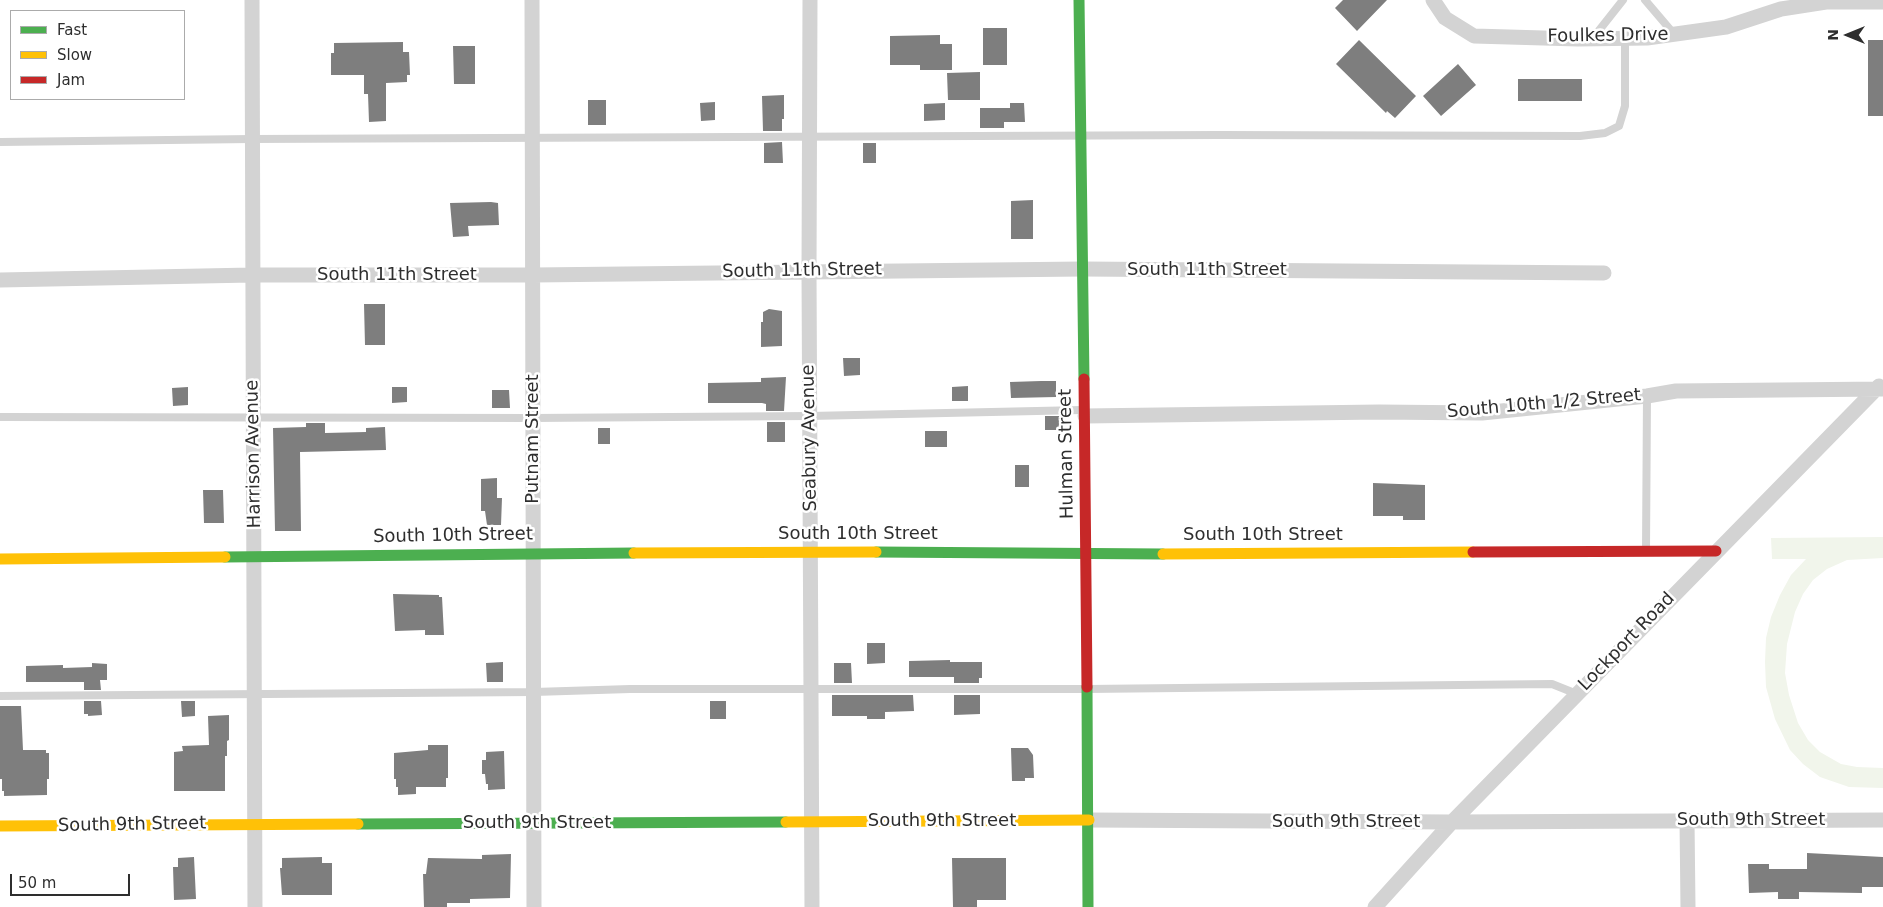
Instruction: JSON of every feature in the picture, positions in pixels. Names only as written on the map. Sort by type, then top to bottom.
[{"type":"street","name":"Harrison Avenue","points":[[252,0],[255,907]]},
{"type":"street","name":"Putnam Street","points":[[532,0],[534,907]]},
{"type":"street","name":"Seabury Avenue","points":[[810,0],[809,271],[812,907]]},
{"type":"street","name":"Hulman Street","points":[[1079,0],[1086,554],[1088,907]]},
{"type":"street","name":"Foulkes Drive","points":[[1433,0],[1445,18],[1474,36],[1592,39],[1647,38],[1726,27],[1781,9],[1826,2],[1883,2]]},
{"type":"street","name":"South 11th Street","points":[[0,280],[252,275],[532,275],[1083,269],[1604,273]]},
{"type":"street","name":"South 10th 1/2 Street","points":[[1084,413],[1482,413],[1647,396],[1676,391],[1881,387]]},
{"type":"street","name":"Lockport Road","points":[[1376,907],[1452,822],[1716,551],[1881,387]]},
{"type":"street","name":"South 10th Street","points":[[0,559],[533,552],[811,551],[1086,554],[1716,551]]},
{"type":"street","name":"South 9th Street","points":[[0,826],[256,823],[1088,820],[1452,822],[1883,820]]},
{"type":"street","points":[[1687,820],[1688,907]]},
{"type":"lane","points":[[1592,39],[1623,0]]},
{"type":"lane","points":[[1645,0],[1674,34]]},
{"type":"lane","points":[[0,142],[1219,134],[1580,136],[1605,133],[1619,126],[1625,106],[1625,38]]},
{"type":"lane","points":[[1646,550],[1647,396]]},
{"type":"lane","points":[[0,417],[533,418],[1084,413]]},
{"type":"lane","points":[[0,696],[534,692],[630,689],[1552,684],[1577,694]]},
{"type":"shaded area","points":[[1883,537],[1883,558],[1847,560],[1827,569],[1813,580],[1803,594],[1795,612],[1787,644],[1785,673],[1789,695],[1798,723],[1808,740],[1820,752],[1841,764],[1883,768],[1883,788],[1849,787],[1820,777],[1803,764],[1790,750],[1775,719],[1766,687],[1766,638],[1771,617],[1780,595],[1791,575],[1806,559],[1772,559],[1771,538]]},
{"type":"building","points":[[1343,0],[1387,0],[1357,31],[1335,8]]},
{"type":"building","points":[[983,28],[1007,28],[1007,65],[983,65]]},
{"type":"building","points":[[940,35],[940,44],[952,44],[952,70],[920,70],[920,65],[890,65],[890,36]]},
{"type":"building","points":[[1359,40],[1416,96],[1395,118],[1387,111],[1386,113],[1336,64]]},
{"type":"building","points":[[1868,40],[1883,40],[1883,116],[1868,116]]},
{"type":"building","points":[[403,42],[403,52],[409,52],[410,75],[407,75],[407,82],[386,83],[386,121],[369,122],[368,94],[364,94],[364,75],[331,75],[331,53],[334,53],[334,43]]},
{"type":"building","points":[[453,46],[475,46],[475,84],[454,84]]},
{"type":"building","points":[[1458,64],[1476,85],[1441,116],[1423,96]]},
{"type":"building","points":[[980,72],[980,100],[948,100],[947,73]]},
{"type":"building","points":[[1518,79],[1582,79],[1582,101],[1518,101]]},
{"type":"building","points":[[784,95],[782,131],[763,131],[762,96]]},
{"type":"building","points":[[588,100],[606,100],[606,125],[588,125]]},
{"type":"building","points":[[715,102],[715,120],[701,121],[700,103]]},
{"type":"building","points":[[945,103],[945,120],[924,121],[924,104]]},
{"type":"building","points":[[1010,103],[1024,103],[1025,122],[1004,122],[1004,128],[980,128],[980,108],[1010,108]]},
{"type":"building","points":[[782,142],[783,163],[764,163],[764,143]]},
{"type":"building","points":[[863,143],[876,143],[876,163],[863,163]]},
{"type":"building","points":[[1033,200],[1033,239],[1011,239],[1011,201]]},
{"type":"building","points":[[450,203],[498,203],[499,225],[468,226],[469,236],[453,237]]},
{"type":"building","points":[[364,304],[385,304],[385,345],[365,345]]},
{"type":"building","points":[[769,309],[782,311],[782,346],[761,347],[763,312]]},
{"type":"building","points":[[843,358],[860,358],[860,375],[844,376]]},
{"type":"building","points":[[786,377],[784,411],[766,411],[766,404],[762,403],[708,403],[708,383],[761,382],[761,378]]},
{"type":"building","points":[[1056,381],[1056,397],[1011,398],[1010,382]]},
{"type":"building","points":[[968,386],[968,401],[952,401],[952,387]]},
{"type":"building","points":[[188,387],[188,405],[173,406],[172,388]]},
{"type":"building","points":[[392,387],[407,387],[407,402],[392,403]]},
{"type":"building","points":[[492,390],[509,390],[510,408],[492,408]]},
{"type":"building","points":[[1045,416],[1063,416],[1063,430],[1045,430]]},
{"type":"building","points":[[767,422],[785,422],[785,442],[767,442]]},
{"type":"building","points":[[306,423],[325,423],[325,433],[366,432],[366,428],[385,427],[386,450],[300,452],[301,531],[275,531],[273,428],[306,427]]},
{"type":"building","points":[[598,428],[610,428],[610,444],[598,444]]},
{"type":"building","points":[[925,431],[947,431],[947,447],[925,447]]},
{"type":"building","points":[[1015,465],[1029,465],[1029,487],[1015,487]]},
{"type":"building","points":[[497,478],[497,498],[502,498],[501,525],[487,525],[485,511],[481,511],[481,479]]},
{"type":"building","points":[[1373,483],[1425,485],[1425,520],[1403,520],[1403,516],[1373,516]]},
{"type":"building","points":[[203,490],[223,490],[224,523],[204,523]]},
{"type":"building","points":[[393,594],[439,595],[439,597],[442,597],[444,635],[425,635],[425,630],[395,631]]},
{"type":"building","points":[[867,643],[885,643],[885,663],[867,664]]},
{"type":"building","points":[[950,660],[950,662],[982,662],[982,678],[979,678],[979,683],[954,683],[954,677],[909,677],[909,661]]},
{"type":"building","points":[[503,662],[503,682],[487,682],[486,663]]},
{"type":"building","points":[[92,663],[107,664],[107,680],[100,680],[101,690],[84,690],[84,682],[26,682],[26,666],[63,665],[63,668],[92,667]]},
{"type":"building","points":[[834,663],[851,663],[852,683],[834,683]]},
{"type":"building","points":[[832,695],[913,695],[914,711],[885,712],[885,719],[867,719],[867,716],[832,716]]},
{"type":"building","points":[[954,695],[980,695],[980,714],[954,715]]},
{"type":"building","points":[[84,701],[101,701],[102,715],[88,716],[88,714],[84,714]]},
{"type":"building","points":[[181,701],[195,701],[195,716],[182,717]]},
{"type":"building","points":[[710,701],[726,701],[726,719],[710,719]]},
{"type":"building","points":[[0,706],[21,706],[23,750],[46,750],[46,753],[49,753],[47,795],[4,796],[2,779],[0,779]]},
{"type":"building","points":[[229,715],[229,740],[227,741],[227,756],[225,756],[225,791],[174,791],[174,752],[183,751],[182,746],[209,745],[208,716]]},
{"type":"building","points":[[428,745],[448,745],[448,778],[446,778],[446,787],[416,787],[416,794],[398,795],[396,779],[394,779],[394,753],[428,750]]},
{"type":"building","points":[[1011,748],[1028,748],[1033,755],[1034,778],[1025,778],[1025,781],[1012,781]]},
{"type":"building","points":[[504,751],[505,789],[488,790],[485,774],[482,774],[482,760],[486,760],[486,752]]},
{"type":"building","points":[[1807,853],[1883,857],[1883,887],[1862,887],[1862,893],[1799,892],[1799,899],[1778,899],[1778,892],[1749,893],[1748,864],[1769,864],[1769,869],[1807,869]]},
{"type":"building","points":[[511,854],[510,898],[470,899],[470,903],[447,903],[447,907],[424,907],[423,874],[426,874],[428,858],[482,859],[482,855]]},
{"type":"building","points":[[194,857],[196,899],[174,900],[173,867],[178,867],[178,858]]},
{"type":"building","points":[[322,857],[322,863],[332,863],[332,895],[282,895],[280,868],[282,868],[282,858]]},
{"type":"building","points":[[952,858],[1006,858],[1006,900],[977,900],[977,907],[953,907]]},
{"type":"traffic: fast","points":[[1079,0],[1084,379]]},
{"type":"traffic: fast","points":[[876,552],[1163,554]]},
{"type":"traffic: fast","points":[[225,557],[634,553]]},
{"type":"traffic: fast","points":[[1087,687],[1088,907]]},
{"type":"traffic: fast","points":[[358,824],[786,822]]},
{"type":"traffic: slow","points":[[634,553],[876,552]]},
{"type":"traffic: slow","points":[[1163,554],[1473,552]]},
{"type":"traffic: slow","points":[[0,559],[225,557]]},
{"type":"traffic: slow","points":[[786,822],[1089,820]]},
{"type":"traffic: slow","points":[[0,826],[358,824]]},
{"type":"traffic: jam","points":[[1084,379],[1087,687]]},
{"type":"traffic: jam","points":[[1473,552],[1716,551]]}]
